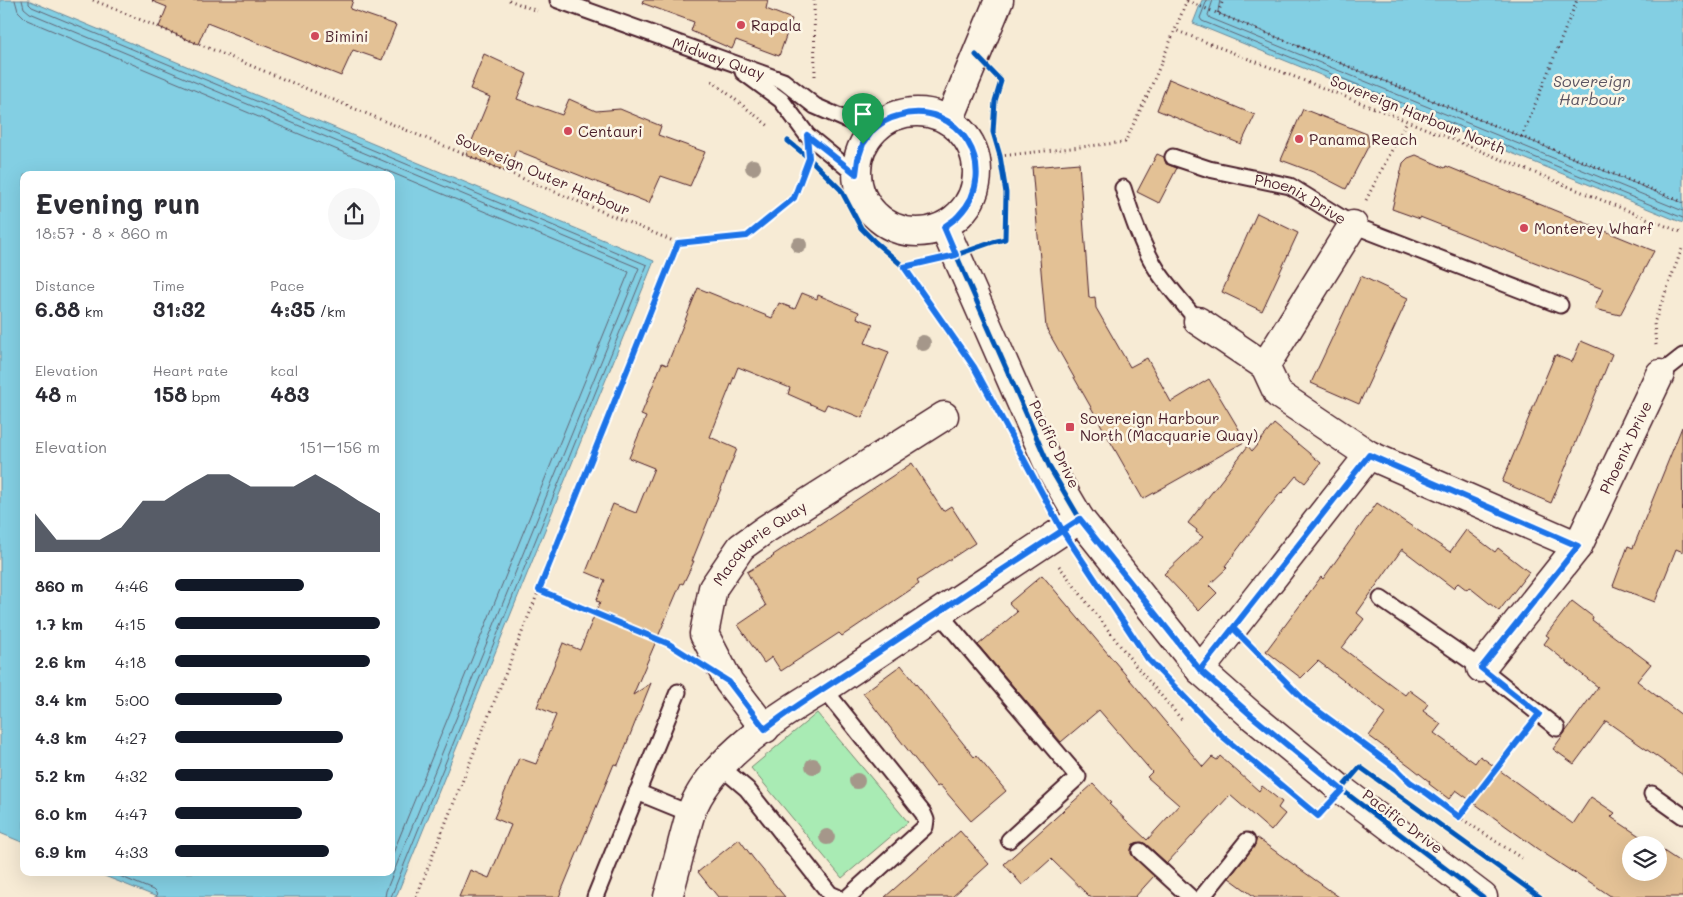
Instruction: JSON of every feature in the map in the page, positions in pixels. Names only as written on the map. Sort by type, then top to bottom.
[{"type":"street","points":[[949,121],[999,0]]},
{"type":"street","points":[[909,112],[930,113],[949,121],[963,133],[972,148],[977,166],[976,184],[970,202],[959,216],[944,227],[924,233],[904,232],[886,225],[870,212],[860,194],[856,174],[860,151],[872,131],[889,118],[909,112]]},
{"type":"street","name":"Phoenix Drive","points":[[1265,366],[1353,225]]},
{"type":"street","name":"Pacific Drive","points":[[944,227],[1050,468],[1080,519],[1200,670],[1334,784],[1483,897]]},
{"type":"street","points":[[1198,321],[1265,366],[1278,394],[1369,455],[1578,546]]},
{"type":"street","name":"Phoenix Drive","points":[[1481,668],[1578,546],[1660,374]]},
{"type":"street","name":"Macquarie Quay","points":[[765,729],[729,682],[704,634],[713,588],[741,548],[766,529],[944,416]]},
{"type":"street","points":[[1200,670],[1369,455]]},
{"type":"street","points":[[668,897],[691,814],[704,786],[733,753],[796,706],[1080,519]]},
{"type":"lane","name":"Midway Quay","points":[[558,0],[783,81],[815,106],[872,131]]},
{"type":"lane","points":[[731,62],[781,100],[807,135],[856,174]]},
{"type":"lane","name":"Phoenix Drive","points":[[1172,156],[1209,170],[1290,186],[1353,225]]},
{"type":"lane","points":[[1123,188],[1132,218],[1159,272],[1198,321]]},
{"type":"lane","points":[[1353,225],[1560,305]]},
{"type":"lane","name":"Phoenix Drive","points":[[1660,374],[1683,356]]},
{"type":"lane","points":[[1381,599],[1481,668],[1557,728]]},
{"type":"lane","points":[[938,612],[1078,777],[1009,840]]},
{"type":"lane","points":[[824,689],[924,813],[926,820],[925,827],[848,897]]},
{"type":"lane","points":[[594,897],[678,692]]},
{"type":"lane","points":[[721,767],[747,789],[830,894],[837,897]]},
{"type":"lane","points":[[637,792],[691,814]]},
{"type":"lane","points":[[1652,794],[1683,816]]},
{"type":"lane","points":[[1202,897],[1247,841]]},
{"type":"lane","points":[[1140,851],[1190,897]]},
{"type":"path","points":[[814,0],[815,106]]},
{"type":"path","points":[[1000,156],[1125,142],[1148,94],[1187,0],[1683,202]]},
{"type":"path","points":[[1218,13],[1223,0]]},
{"type":"path","points":[[1522,137],[1577,0]]},
{"type":"path","points":[[1353,225],[1408,121]]},
{"type":"path","points":[[998,148],[1002,165]]},
{"type":"path","points":[[809,158],[815,164]]},
{"type":"path","points":[[416,897],[678,243]]},
{"type":"path","points":[[1660,374],[1654,323],[1683,246]]},
{"type":"path","points":[[1042,544],[1135,665],[1182,720]]},
{"type":"path","points":[[539,590],[669,644],[684,654]]},
{"type":"path","points":[[1233,628],[1307,703],[1397,769],[1410,782],[1523,859]]},
{"type":"path","points":[[1459,817],[1539,714]]},
{"type":"green space","points":[[817,713],[908,822],[842,878],[751,768]]},
{"type":"water","points":[[0,0],[28,0],[654,261],[396,897],[157,897],[104,876],[395,876],[395,171],[20,171],[20,841],[0,833]]},
{"type":"water","name":"Sovereign Harbour","points":[[1202,0],[1683,0],[1683,223],[1193,23]]},
{"type":"building","name":"Bimini","points":[[153,0],[353,0],[350,9],[396,25],[382,60],[353,50],[341,76],[207,23],[198,44],[159,27],[167,7]]},
{"type":"building","name":"Rapala","points":[[643,0],[768,0],[766,9],[792,19],[779,56],[736,40],[732,49],[691,31],[694,22],[642,3]]},
{"type":"building","name":"Centauri","points":[[484,54],[527,74],[517,99],[562,115],[569,99],[596,111],[620,109],[661,126],[658,135],[705,152],[690,186],[661,176],[649,203],[516,150],[508,172],[466,155],[490,97],[470,89]]},
{"type":"building","points":[[1169,79],[1255,115],[1241,144],[1157,110]]},
{"type":"building","points":[[1303,109],[1367,134],[1369,145],[1346,189],[1313,172],[1281,160]]},
{"type":"building","points":[[1157,154],[1164,157],[1166,164],[1177,168],[1159,203],[1137,192]]},
{"type":"building","name":"Monterey Wharf","points":[[1416,155],[1654,251],[1620,315],[1594,309],[1603,289],[1420,217],[1420,219],[1392,209],[1403,163],[1408,158]]},
{"type":"building","points":[[1079,163],[1089,298],[1095,297],[1096,308],[1130,367],[1147,358],[1171,402],[1209,379],[1246,441],[1143,499],[1046,328],[1032,167]]},
{"type":"building","points":[[1257,213],[1298,233],[1262,311],[1222,292]]},
{"type":"building","points":[[1361,276],[1408,298],[1359,404],[1311,383]]},
{"type":"building","points":[[698,288],[772,318],[779,303],[795,309],[802,293],[817,299],[818,295],[859,312],[857,318],[873,324],[865,343],[889,352],[862,418],[827,404],[824,410],[788,394],[790,388],[738,367],[710,437],[737,449],[692,561],[694,561],[683,584],[681,583],[633,695],[651,683],[618,765],[614,764],[559,897],[459,897],[470,870],[489,878],[511,825],[494,818],[519,758],[536,764],[556,715],[537,707],[563,643],[580,650],[600,602],[596,601],[605,580],[586,572],[613,504],[636,513],[654,468],[629,458],[646,417],[641,415],[662,363],[667,365]]},
{"type":"building","points":[[1581,341],[1612,354],[1551,503],[1502,482],[1555,355],[1572,362]]},
{"type":"building","points":[[1274,424],[1321,463],[1305,483],[1296,476],[1281,492],[1225,566],[1227,568],[1209,585],[1217,593],[1199,611],[1164,574],[1203,537],[1188,523],[1248,446],[1252,451]]},
{"type":"building","points":[[1682,427],[1683,552],[1676,549],[1655,602],[1613,586],[1628,546],[1633,548]]},
{"type":"building","points":[[912,463],[943,511],[951,506],[975,543],[917,581],[919,584],[842,636],[839,633],[781,671],[772,657],[764,663],[738,625],[766,606],[747,572],[774,556]]},
{"type":"building","points":[[1377,503],[1450,552],[1466,530],[1495,552],[1498,548],[1529,572],[1499,611],[1469,587],[1467,590],[1458,583],[1453,588],[1402,549],[1357,613],[1364,619],[1342,648],[1405,695],[1409,690],[1428,704],[1423,711],[1441,724],[1434,733],[1475,763],[1480,756],[1573,824],[1591,797],[1615,813],[1611,817],[1640,836],[1622,836],[1622,881],[1667,881],[1667,853],[1683,864],[1683,897],[1612,897],[1539,850],[1456,790],[1449,799],[1410,766],[1369,736],[1386,713],[1318,661],[1301,678],[1266,651],[1321,577],[1323,579]]},
{"type":"building","points":[[1042,575],[1203,767],[1212,757],[1217,760],[1220,756],[1259,791],[1262,786],[1282,802],[1278,808],[1285,814],[1271,831],[1230,795],[1167,863],[1146,844],[1142,842],[1133,844],[1131,854],[1154,876],[1135,897],[1090,897],[1051,859],[1022,885],[1004,864],[1093,784],[1111,803],[1109,804],[1147,840],[1179,805],[1147,777],[1152,772],[1099,710],[1061,742],[978,645],[1017,612],[1009,603]]},
{"type":"building","points":[[1572,601],[1593,617],[1592,620],[1651,664],[1637,681],[1683,716],[1683,775],[1606,721],[1574,764],[1553,749],[1598,687],[1544,644],[1549,637],[1546,635]]},
{"type":"building","points":[[901,665],[974,757],[976,755],[1006,791],[971,821],[940,785],[937,787],[863,693]]},
{"type":"building","points":[[960,831],[989,864],[952,897],[885,897]]},
{"type":"building","points":[[1257,838],[1339,897],[1255,897],[1229,878],[1254,847]]},
{"type":"building","points":[[739,839],[785,897],[718,897],[698,872]]},
{"type":"cycle path","points":[[904,267],[956,255],[1005,239],[1006,193],[1000,156],[993,132],[995,101],[1001,81],[976,55]]},
{"type":"cycle path","points":[[788,141],[809,158],[841,190],[861,228],[904,267],[974,367],[1062,530],[1149,659],[1222,736],[1318,816],[1360,767],[1540,897]]},
{"type":"cycle path","points":[[944,227],[1050,468],[1080,519],[1200,670],[1252,716],[1342,790],[1483,897]]},
{"type":"place","name":"Rapala","points":[[741,25]]},
{"type":"place","name":"Bimini","points":[[315,36]]},
{"type":"place","name":"Centauri","points":[[568,131]]},
{"type":"place","name":"Panama Reach","points":[[1299,139]]},
{"type":"place","name":"Monterey Wharf","points":[[1524,228]]},
{"type":"place","name":"Sovereign Harbour North (Macquarie Quay)","points":[[1070,427]]},
{"type":"route","points":[[863,144],[856,174],[807,135],[809,158],[794,198],[747,236],[678,243],[539,590],[669,644],[729,682],[765,729],[796,706],[824,689],[938,612],[1062,530],[1080,519],[1200,670],[1233,628],[1307,703],[1459,817],[1539,714],[1481,668],[1578,546],[1369,455],[1200,670],[1252,716],[1342,790],[1318,816],[1222,736],[1148,659],[1062,530],[974,367],[904,267],[956,255],[944,227],[959,216],[970,202],[976,184],[977,166],[972,148],[963,133],[949,121],[930,113],[909,112],[889,118],[872,131],[863,144]]}]
